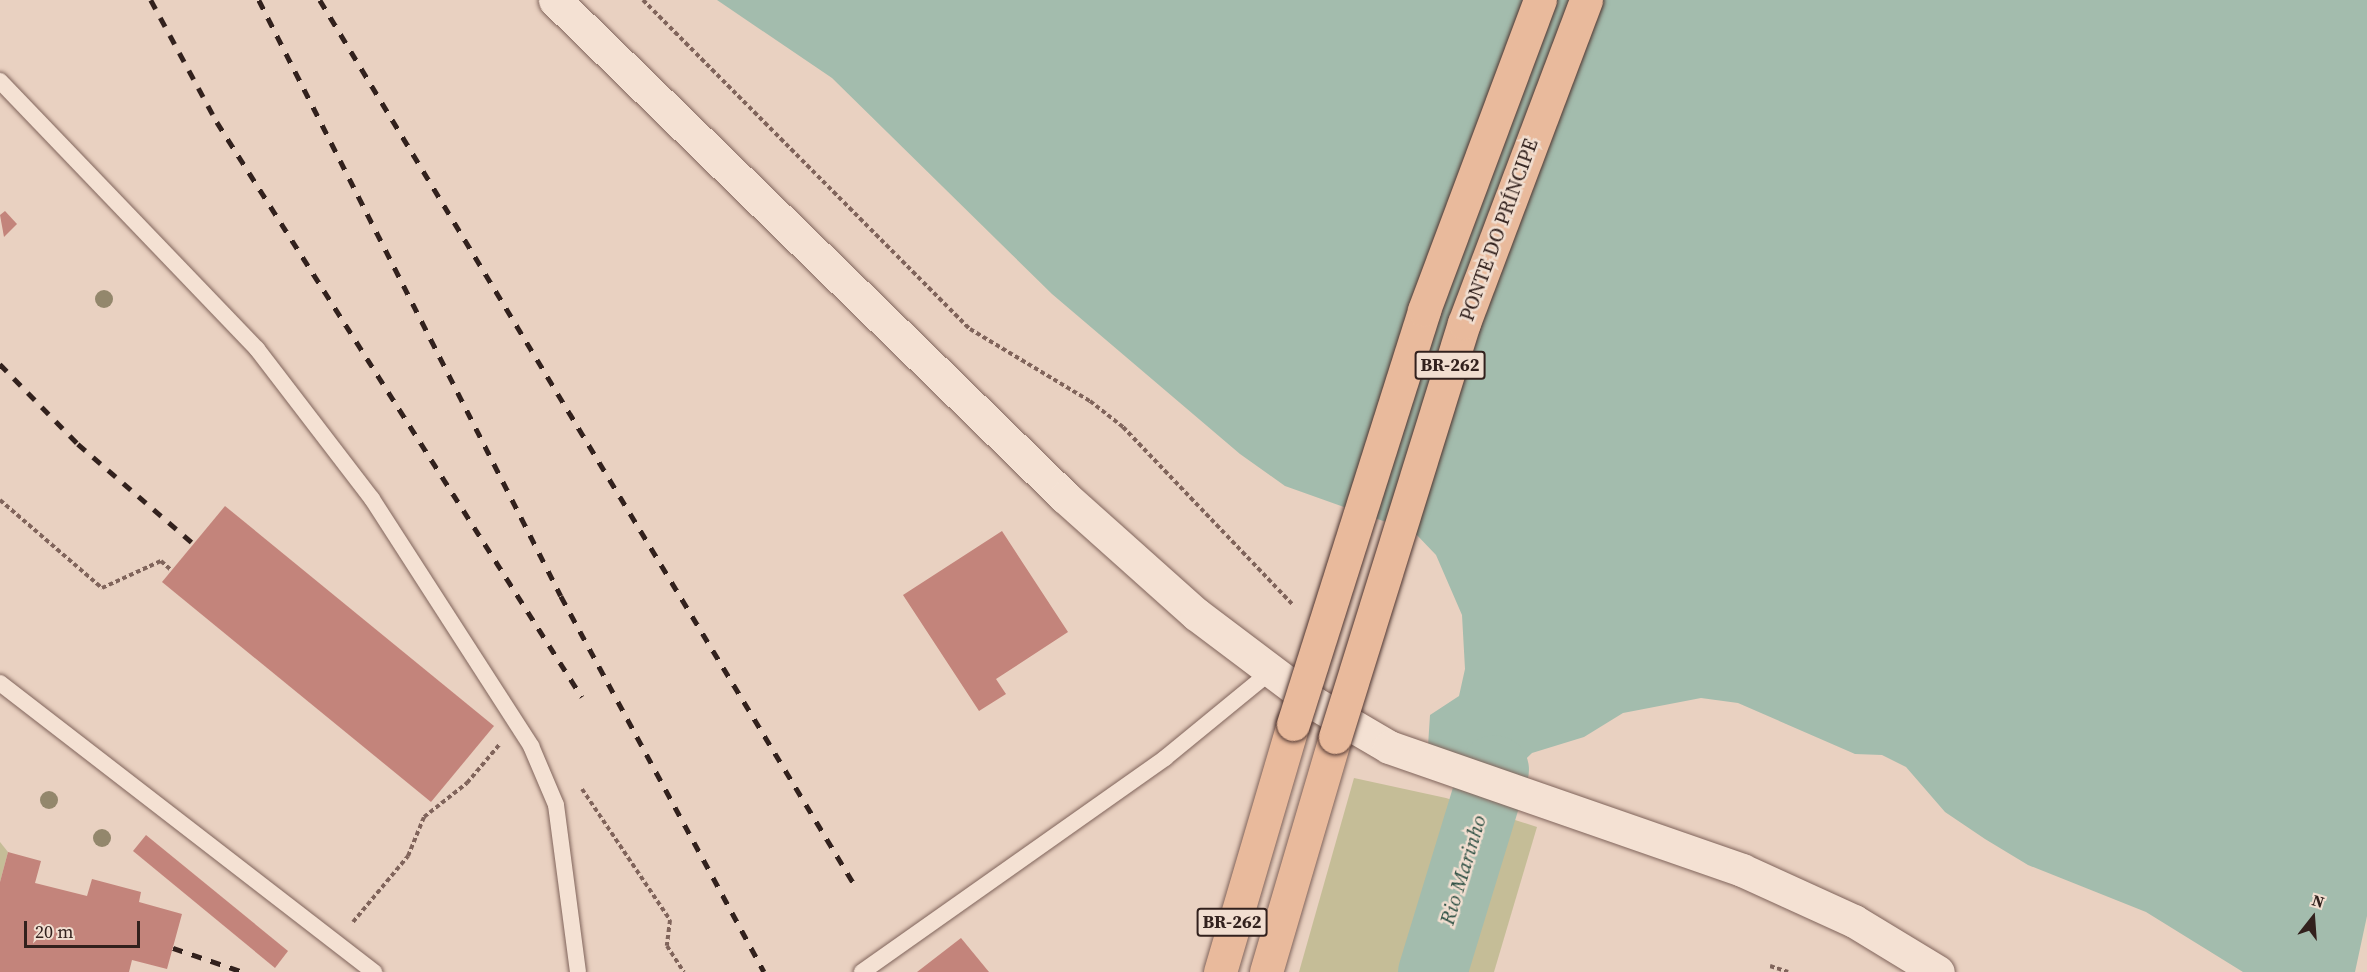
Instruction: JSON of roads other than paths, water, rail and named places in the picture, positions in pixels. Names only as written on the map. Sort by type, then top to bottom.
[{"type":"main road","name":"BR-262","points":[[1215,972],[1249,873],[1293,724],[1424,310],[1540,0]]},
{"type":"main road","name":"PONTE DO PRÍNCIPE","points":[[1266,972],[1335,737],[1464,323],[1586,0]]},
{"type":"main road","points":[[1221,972],[1249,873]]},
{"type":"street","points":[[555,0],[1065,497],[1270,672],[1389,747],[1592,814],[1809,899],[1938,972]]},
{"type":"lane","points":[[0,81],[257,349],[318,422],[517,724],[556,805],[578,972]]},
{"type":"lane","points":[[862,972],[1165,759],[1270,672]]},
{"type":"lane","points":[[0,683],[338,940],[374,972]]},
{"type":"waterway","name":"Rio Marinho","points":[[1432,972],[1494,769]]},
{"type":"railway","points":[[151,0],[217,122],[582,697]]},
{"type":"railway","points":[[259,0],[561,596],[764,972]]},
{"type":"railway","points":[[320,0],[854,884]]},
{"type":"railway","points":[[0,364],[78,444],[194,544]]},
{"type":"railway","points":[[173,948],[243,972]]}]
